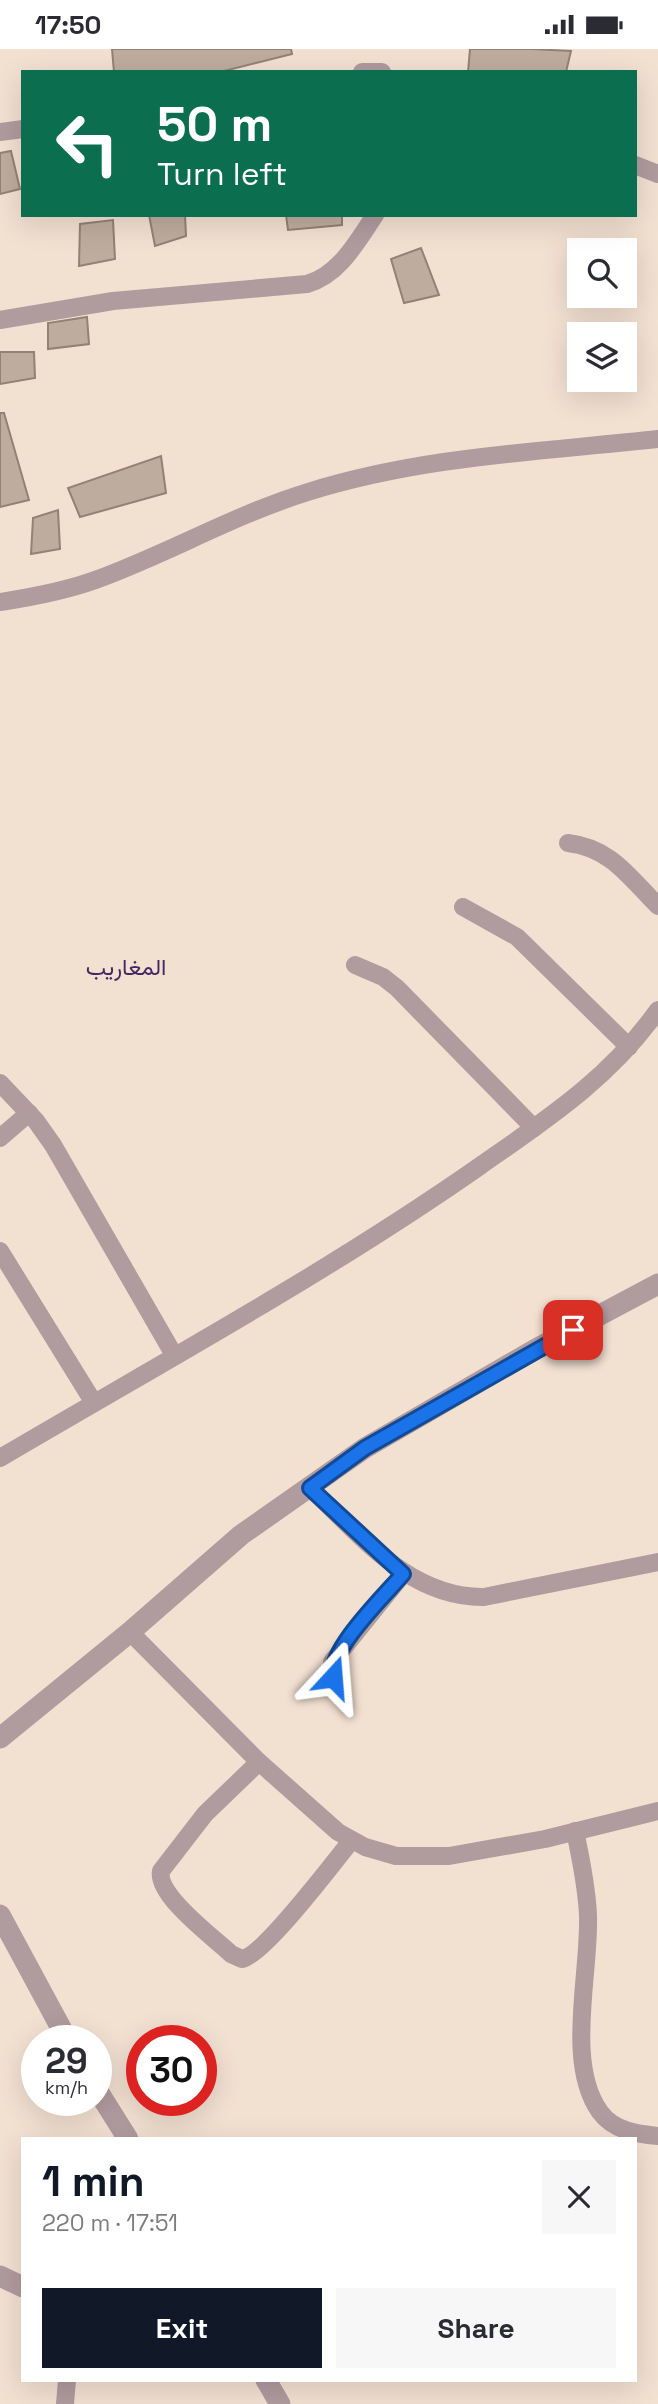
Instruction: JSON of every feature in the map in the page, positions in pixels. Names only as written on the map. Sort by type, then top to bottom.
[{"type":"street","points":[[0,132],[21,129]]},
{"type":"street","points":[[637,167],[658,174]]},
{"type":"street","points":[[0,320],[113,300],[319,281],[338,265],[374,217]]},
{"type":"street","points":[[0,602],[38,596],[99,579],[291,497],[375,474],[426,462],[658,439]]},
{"type":"street","points":[[568,843],[587,846],[606,854],[658,906]]},
{"type":"street","points":[[463,907],[517,937],[629,1047]]},
{"type":"street","points":[[355,965],[383,977],[397,988],[534,1128]]},
{"type":"street","points":[[0,1458],[428,1202],[585,1092],[629,1047],[658,1010]]},
{"type":"street","points":[[0,1083],[29,1113],[53,1145],[174,1355]]},
{"type":"street","points":[[0,1138],[29,1113]]},
{"type":"street","points":[[0,1251],[94,1403]]},
{"type":"street","points":[[0,1738],[130,1632],[240,1535],[365,1448],[534,1350],[658,1284]]},
{"type":"street","points":[[310,1488],[403,1574],[443,1594],[484,1598],[658,1562]]},
{"type":"street","points":[[342,1694],[333,1677],[332,1663],[403,1574]]},
{"type":"street","points":[[130,1632],[259,1762],[351,1841],[396,1856],[449,1856],[658,1811]]},
{"type":"street","points":[[259,1762],[205,1814],[161,1871],[159,1878],[166,1893],[231,1954],[242,1959],[252,1955],[288,1919],[351,1841]]},
{"type":"street","points":[[575,1831],[585,1882],[588,1917],[583,2072],[595,2102],[608,2122],[634,2133],[658,2136]]},
{"type":"street","points":[[0,1915],[59,2025]]},
{"type":"street","points":[[112,2114],[127,2137]]},
{"type":"street","points":[[0,2276],[21,2286]]},
{"type":"street","points":[[65,2404],[67,2382]]},
{"type":"street","points":[[267,2382],[280,2404]]},
{"type":"building","points":[[112,49],[291,49],[292,54],[228,70],[114,70]]},
{"type":"building","points":[[470,49],[571,51],[566,70],[468,70]]},
{"type":"building","points":[[11,151],[20,189],[0,194],[0,153]]},
{"type":"building","points":[[149,217],[185,217],[186,236],[155,246]]},
{"type":"building","points":[[286,217],[342,217],[342,225],[288,230]]},
{"type":"building","points":[[113,220],[115,259],[79,266],[80,224]]},
{"type":"building","points":[[421,248],[439,295],[404,303],[391,259]]},
{"type":"building","points":[[87,317],[89,344],[48,349],[48,323]]},
{"type":"building","points":[[0,352],[34,352],[35,378],[0,384]]},
{"type":"building","points":[[0,413],[4,413],[29,500],[0,507]]},
{"type":"building","points":[[161,456],[166,493],[80,517],[68,488]]},
{"type":"building","points":[[58,510],[60,549],[31,554],[33,518]]},
{"type":"district","name":"المغاريب","points":[[126,967]]},
{"type":"route","points":[[333,1677],[332,1663],[342,1647],[403,1574],[310,1488],[365,1448],[573,1330]]}]
